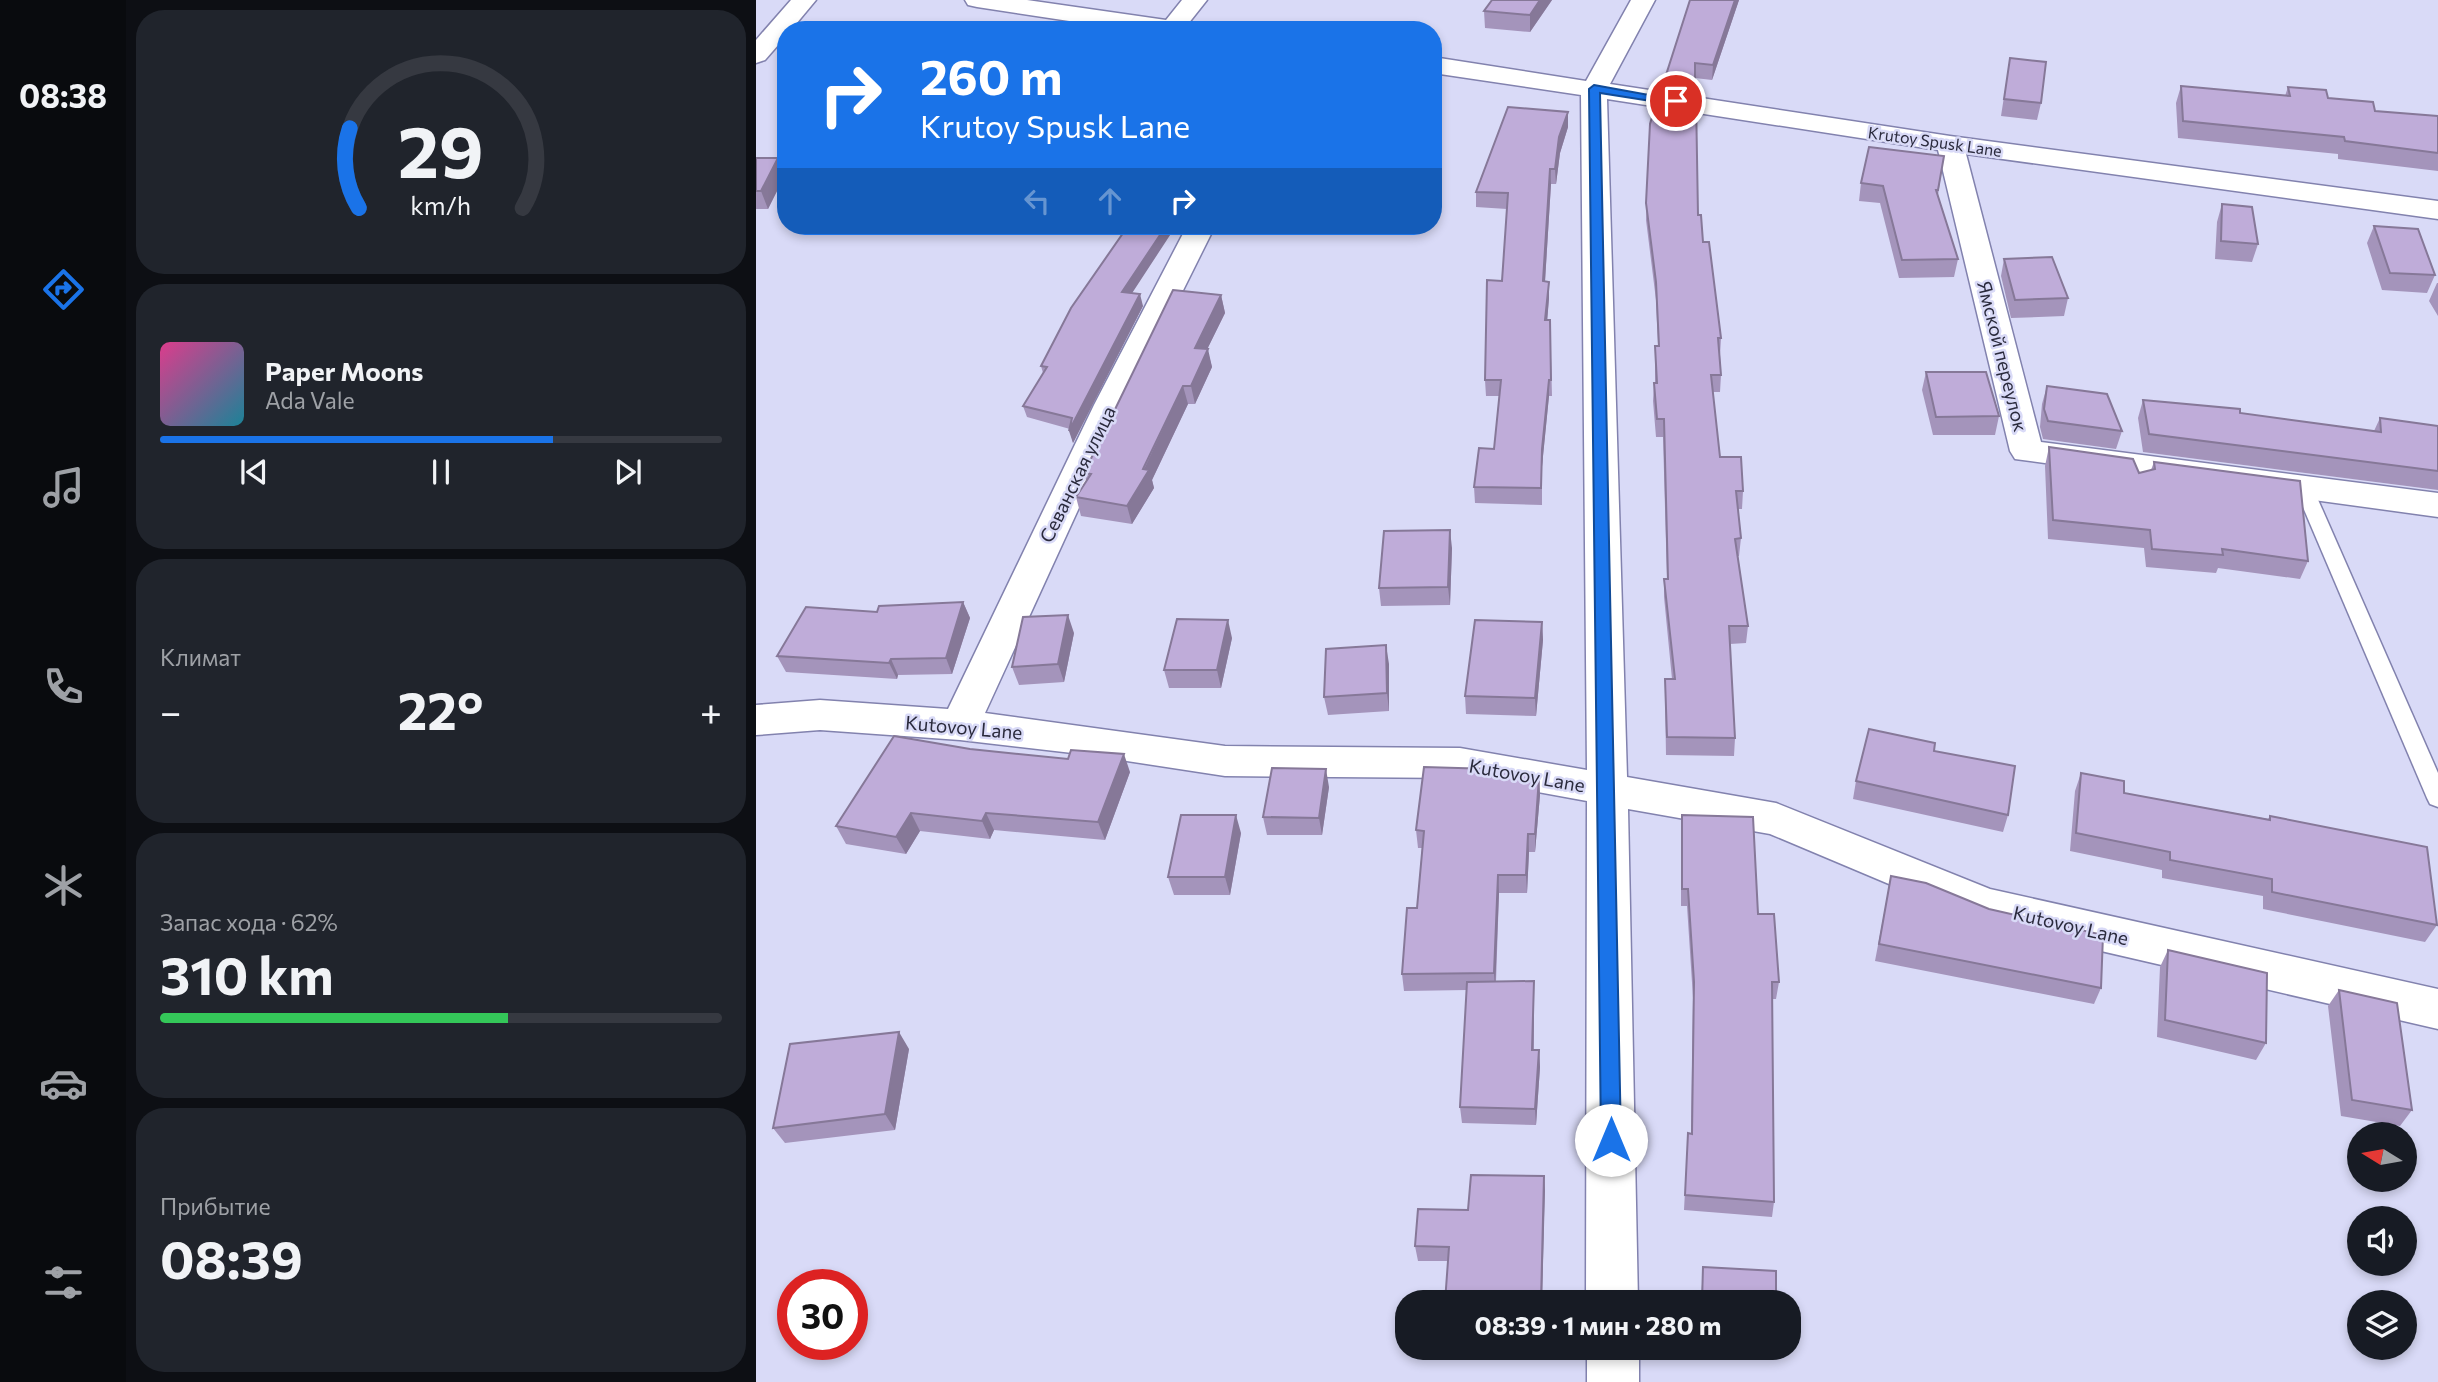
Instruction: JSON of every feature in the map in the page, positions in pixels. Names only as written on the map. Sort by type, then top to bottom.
[{"type":"street","points":[[786,21],[804,0]]},
{"type":"street","points":[[977,0],[1122,21]]},
{"type":"street","points":[[1182,21],[1195,0]]},
{"type":"street","points":[[1612,1290],[1607,789],[1594,89],[1643,0]]},
{"type":"street","points":[[756,55],[777,31]]},
{"type":"street","name":"Krutoy Spusk Lane","points":[[1442,66],[1950,144],[2438,210]]},
{"type":"street","name":"Ямской переулок","points":[[1950,144],[2027,450],[2438,505]]},
{"type":"street","name":"Севанская улица","points":[[960,725],[1110,405],[1196,235]]},
{"type":"street","name":"Kutovoy Lane","points":[[756,720],[820,715],[960,725],[1081,739],[1225,761],[1460,762],[1776,819],[1984,906],[2438,1009]]},
{"type":"street","points":[[1613,1360],[1613,1382]]},
{"type":"lane","points":[[2303,486],[2438,798]]},
{"type":"building","points":[[1492,0],[1540,0],[1530,15],[1484,11]]},
{"type":"building","points":[[1690,0],[1735,0],[1713,65],[1695,63],[1695,79],[1666,75]]},
{"type":"building","points":[[2010,58],[2046,62],[2041,103],[2004,99]]},
{"type":"building","points":[[2181,86],[2290,96],[2288,87],[2326,90],[2328,98],[2373,102],[2375,111],[2438,116],[2438,153],[2345,141],[2344,137],[2183,121]]},
{"type":"building","points":[[1659,93],[1696,98],[1698,215],[1701,215],[1703,242],[1709,242],[1721,338],[1718,338],[1721,375],[1711,375],[1720,457],[1741,457],[1743,491],[1736,491],[1741,538],[1735,539],[1748,626],[1729,626],[1735,738],[1667,737],[1665,679],[1675,679],[1664,579],[1668,579],[1664,419],[1657,419],[1654,383],[1657,383],[1655,346],[1659,346],[1656,282],[1646,203],[1650,124]]},
{"type":"building","points":[[1508,107],[1568,112],[1559,137],[1555,169],[1550,169],[1543,281],[1549,282],[1545,320],[1550,320],[1551,380],[1542,449],[1541,488],[1474,487],[1479,448],[1494,449],[1501,380],[1485,380],[1487,280],[1502,281],[1508,193],[1476,192]]},
{"type":"building","points":[[1869,147],[1944,156],[1936,190],[1958,259],[1902,260],[1883,186],[1861,183]]},
{"type":"building","points":[[756,158],[777,158],[761,191],[756,191]]},
{"type":"building","points":[[2222,204],[2252,207],[2258,244],[2221,241]]},
{"type":"building","points":[[2374,226],[2418,229],[2435,275],[2390,273]]},
{"type":"building","points":[[1122,235],[1160,235],[1122,292],[1140,294],[1069,431],[1072,418],[1023,406],[1047,367],[1041,366],[1071,308]]},
{"type":"building","points":[[2052,257],[2068,298],[2015,300],[2004,259]]},
{"type":"building","points":[[1173,290],[1221,295],[1195,348],[1208,349],[1191,386],[1183,386],[1143,469],[1149,470],[1127,506],[1076,497],[1091,474],[1084,473]]},
{"type":"building","points":[[1926,372],[1986,372],[1999,416],[1936,417]]},
{"type":"building","points":[[2047,386],[2107,394],[2122,431],[2048,421],[2044,409]]},
{"type":"building","points":[[2143,400],[2240,409],[2240,413],[2381,432],[2380,418],[2438,426],[2438,471],[2149,434]]},
{"type":"building","points":[[2049,447],[2133,459],[2139,473],[2155,469],[2154,462],[2300,481],[2308,561],[2222,549],[2223,555],[2152,549],[2150,530],[2053,520]]},
{"type":"building","points":[[1450,530],[1448,587],[1379,588],[1384,531]]},
{"type":"building","points":[[963,602],[946,658],[891,659],[889,663],[777,656],[806,607],[877,612],[879,606]]},
{"type":"building","points":[[1068,615],[1058,664],[1012,667],[1023,617]]},
{"type":"building","points":[[1177,619],[1228,620],[1217,670],[1164,670]]},
{"type":"building","points":[[1475,620],[1542,622],[1535,698],[1465,696]]},
{"type":"building","points":[[1386,645],[1387,693],[1324,697],[1326,649]]},
{"type":"building","points":[[1869,729],[1935,743],[1934,751],[2015,766],[2008,815],[1856,781]]},
{"type":"building","points":[[894,736],[970,749],[1068,759],[1071,750],[1124,754],[1098,822],[986,813],[982,821],[911,813],[896,837],[836,826]]},
{"type":"building","points":[[1424,767],[1492,769],[1539,777],[1535,834],[1528,834],[1526,875],[1498,875],[1494,973],[1402,974],[1407,908],[1417,908],[1424,831],[1416,830]]},
{"type":"building","points":[[1272,768],[1326,769],[1319,818],[1263,817]]},
{"type":"building","points":[[2081,773],[2124,781],[2124,793],[2270,820],[2270,816],[2427,847],[2437,925],[2272,892],[2272,879],[2170,860],[2170,852],[2076,833]]},
{"type":"building","points":[[1181,815],[1236,815],[1225,877],[1168,877]]},
{"type":"building","points":[[1682,815],[1753,817],[1758,914],[1774,914],[1779,982],[1772,982],[1774,1202],[1685,1195],[1688,1133],[1692,1134],[1694,982],[1688,889],[1682,889]]},
{"type":"building","points":[[1891,876],[1926,883],[1989,909],[2103,935],[2101,988],[1879,944]]},
{"type":"building","points":[[2168,950],[2267,973],[2266,1043],[2165,1020]]},
{"type":"building","points":[[1534,981],[1532,1050],[1539,1050],[1535,1109],[1460,1107],[1467,982]]},
{"type":"building","points":[[2339,990],[2397,1003],[2412,1110],[2352,1100]]},
{"type":"building","points":[[899,1032],[885,1114],[773,1128],[790,1044]]},
{"type":"building","points":[[1471,1175],[1544,1176],[1541,1290],[1446,1290],[1449,1247],[1415,1246],[1418,1209],[1468,1210]]},
{"type":"building","points":[[1703,1267],[1776,1271],[1776,1290],[1702,1290]]},
{"type":"route","points":[[1611,1140],[1594,89],[1676,101]]}]
